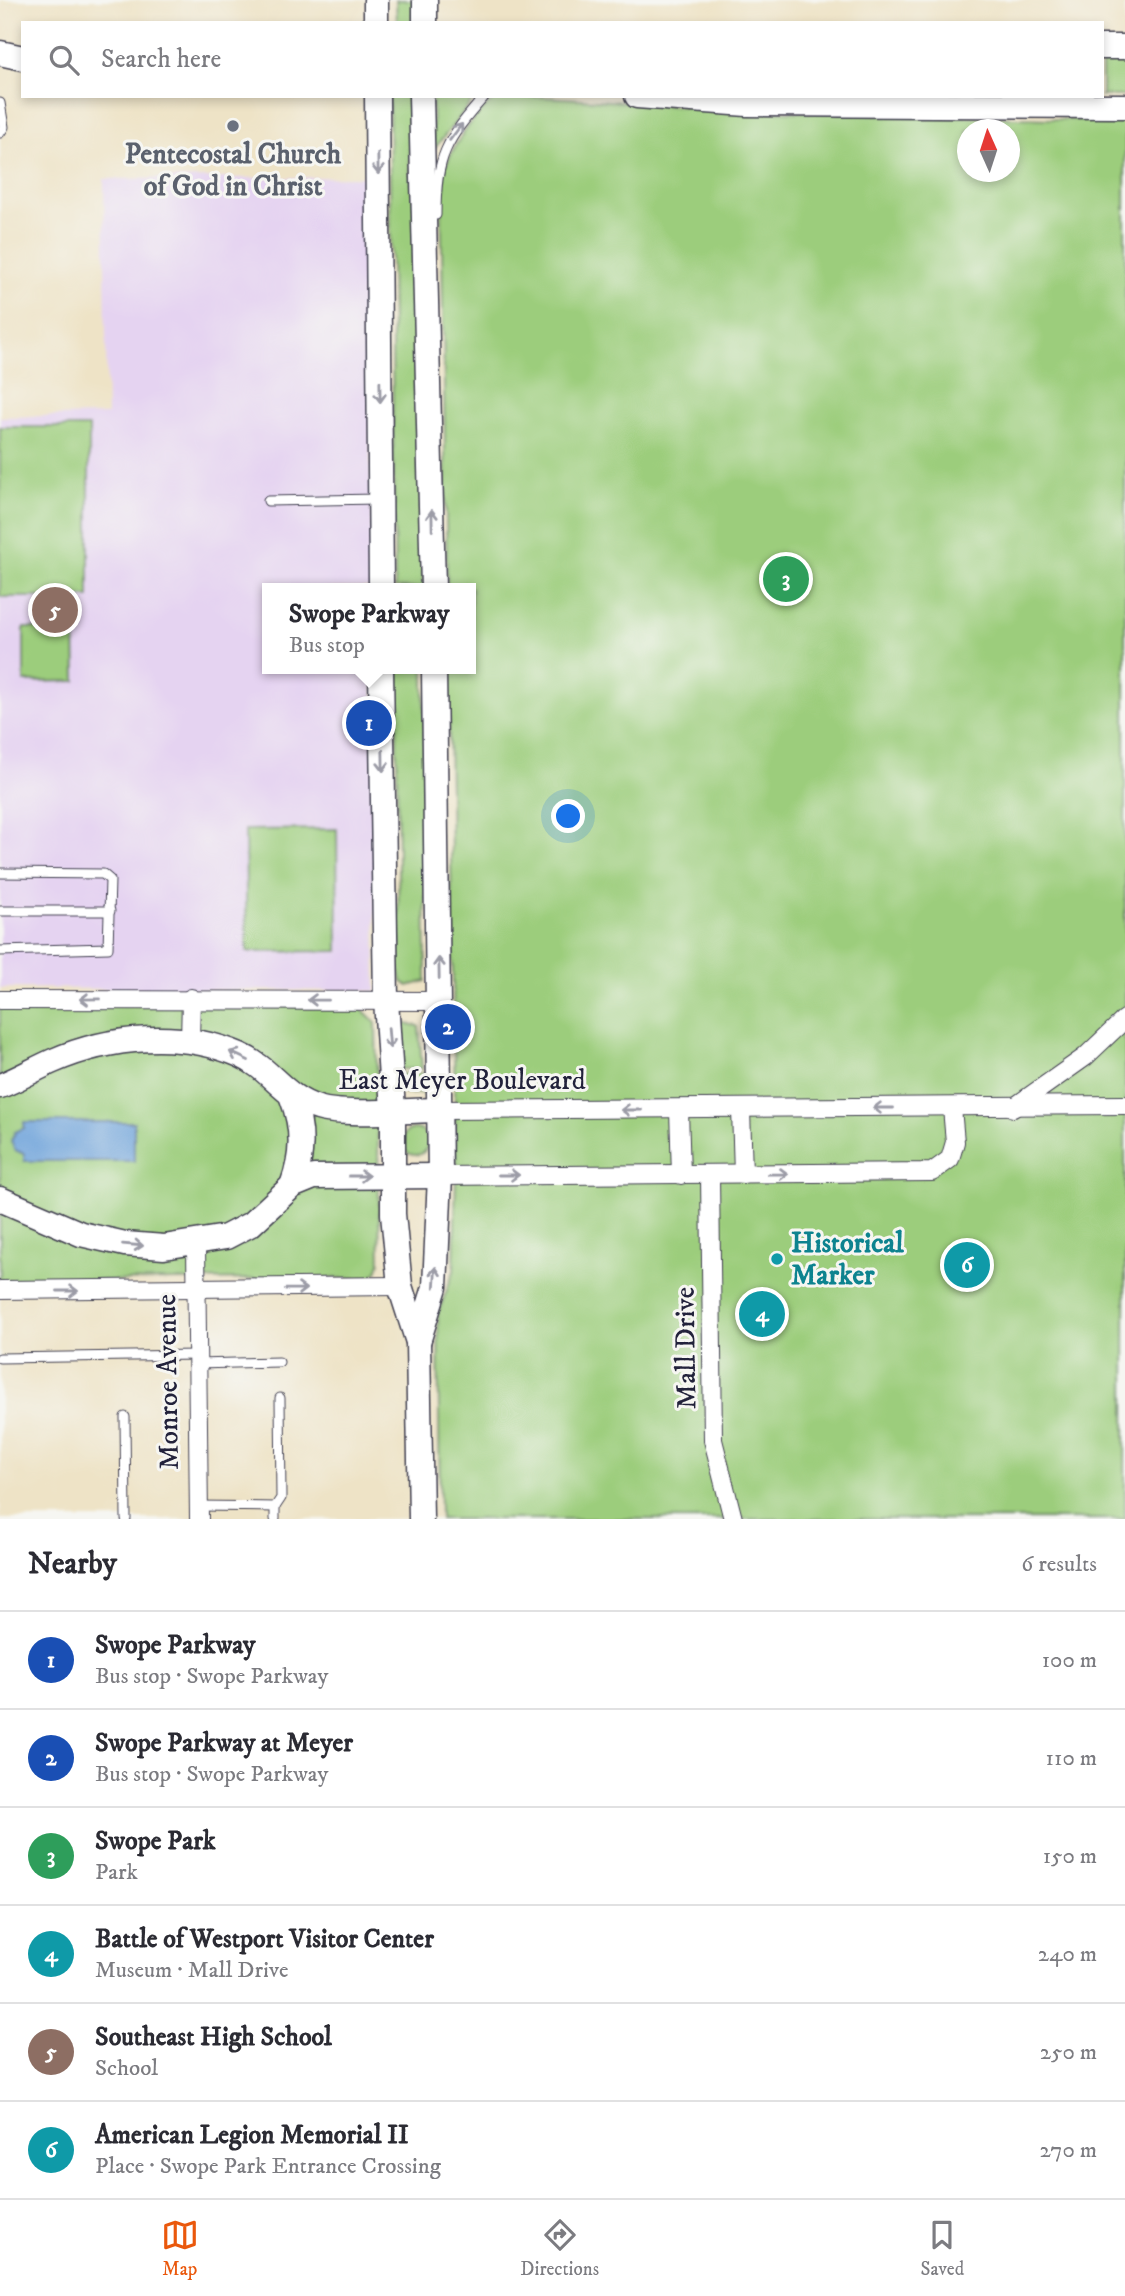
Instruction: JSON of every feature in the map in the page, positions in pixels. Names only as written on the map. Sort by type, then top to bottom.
[{"type":"main road","points":[[376,0],[376,21]]},
{"type":"main road","points":[[425,0],[425,21]]},
{"type":"main road","points":[[1104,47],[1125,47]]},
{"type":"main road","points":[[0,52],[21,48]]},
{"type":"main road","points":[[0,52],[21,57]]},
{"type":"main road","points":[[377,98],[381,583]]},
{"type":"main road","points":[[421,98],[433,583]]},
{"type":"main road","points":[[668,98],[760,104],[1125,106]]},
{"type":"main road","points":[[381,674],[386,1000],[393,1110],[393,1214],[400,1286],[418,1342],[421,1519]]},
{"type":"main road","points":[[418,1342],[435,1287],[440,1176],[434,674]]},
{"type":"main road","name":"East Meyer Boulevard","points":[[0,1086],[54,1060],[89,1049],[157,1039],[190,1041],[243,1056],[264,1070],[292,1098],[322,1110],[441,1110]]},
{"type":"main road","points":[[292,1098],[301,1130],[301,1155],[292,1186]]},
{"type":"main road","points":[[0,1199],[81,1234],[125,1244],[164,1247],[196,1244],[226,1237],[251,1224],[292,1186],[314,1177],[440,1176]]},
{"type":"street","points":[[190,1041],[191,998]]},
{"type":"street","points":[[0,1000],[191,998],[440,1001]]},
{"type":"street","points":[[1013,1108],[1085,1056],[1125,1019]]},
{"type":"street","name":"East Meyer Boulevard","points":[[441,1110],[741,1110],[1125,1105]]},
{"type":"street","points":[[440,1176],[932,1172],[950,1159],[955,1142],[952,1108]]},
{"type":"street","points":[[679,1110],[681,1175]]},
{"type":"street","points":[[741,1110],[743,1174]]},
{"type":"street","name":"Mall Drive","points":[[710,1174],[713,1440],[733,1519]]},
{"type":"street","name":"Monroe Avenue","points":[[196,1244],[199,1513]]},
{"type":"street","points":[[0,1290],[197,1291],[400,1286]]},
{"type":"lane","points":[[436,220],[436,178],[445,148],[483,98]]},
{"type":"lane","points":[[0,103],[4,127],[0,132]]},
{"type":"lane","points":[[429,342],[435,295],[436,247]]},
{"type":"lane","points":[[268,501],[381,499]]},
{"type":"lane","points":[[0,873],[103,874],[110,880],[110,944],[103,950],[0,951]]},
{"type":"lane","points":[[0,911],[110,911]]},
{"type":"lane","points":[[0,1358],[279,1362]]},
{"type":"lane","points":[[275,1519],[275,1507],[281,1497],[280,1398]]},
{"type":"lane","points":[[125,1417],[126,1519]]},
{"type":"lane","points":[[199,1513],[275,1507]]},
{"type":"shaded area","points":[[367,177],[372,583],[262,583],[262,674],[373,674],[376,991],[0,988],[0,417],[107,415],[104,179]]},
{"type":"green space","points":[[396,0],[415,0],[412,21],[397,21]]},
{"type":"green space","points":[[1104,55],[1125,55],[1125,96],[1104,96]]},
{"type":"green space","points":[[389,98],[409,98],[410,168],[415,211],[423,583],[395,583]]},
{"type":"green space","points":[[432,98],[474,98],[435,148]]},
{"type":"green space","points":[[496,98],[561,98],[748,110],[1125,121],[1125,1519],[440,1519],[438,1313],[454,1271],[456,1171],[448,674],[476,674],[476,583],[447,583],[441,179],[450,155],[463,133]]},
{"type":"green space","points":[[0,427],[89,427],[89,597],[0,597]]},
{"type":"green space","points":[[24,628],[75,628],[76,681],[24,682]]},
{"type":"green space","points":[[396,674],[424,674],[426,981],[409,986],[402,982],[399,969]]},
{"type":"green space","points":[[337,829],[338,951],[247,952],[245,830]]},
{"type":"green space","points":[[0,1000],[361,1008],[376,1023],[380,1263],[377,1272],[369,1278],[0,1282]]},
{"type":"green space","points":[[405,1023],[419,1026],[422,1069],[401,1069],[400,1027]]},
{"type":"green space","points":[[424,1073],[427,1093],[404,1094],[401,1074]]},
{"type":"green space","points":[[415,1129],[424,1133],[428,1142],[424,1151],[415,1155],[406,1151],[402,1142],[406,1133]]},
{"type":"water","points":[[24,1122],[134,1122],[134,1161],[24,1161],[24,1154],[15,1150],[11,1141],[15,1132],[24,1128]]},
{"type":"place","name":"Pentecostal Church of God in Christ","points":[[233,126]]},
{"type":"place","name":"Swope Park","points":[[786,579]]},
{"type":"place","name":"Southeast High School","points":[[55,610]]},
{"type":"place","name":"Swope Parkway","points":[[369,723]]},
{"type":"place","name":"Swope Parkway at Meyer","points":[[448,1027]]},
{"type":"place","name":"Historical Marker","points":[[777,1259]]},
{"type":"place","name":"American Legion Memorial II","points":[[967,1265]]},
{"type":"place","name":"Battle of Westport Visitor Center","points":[[762,1314]]}]
